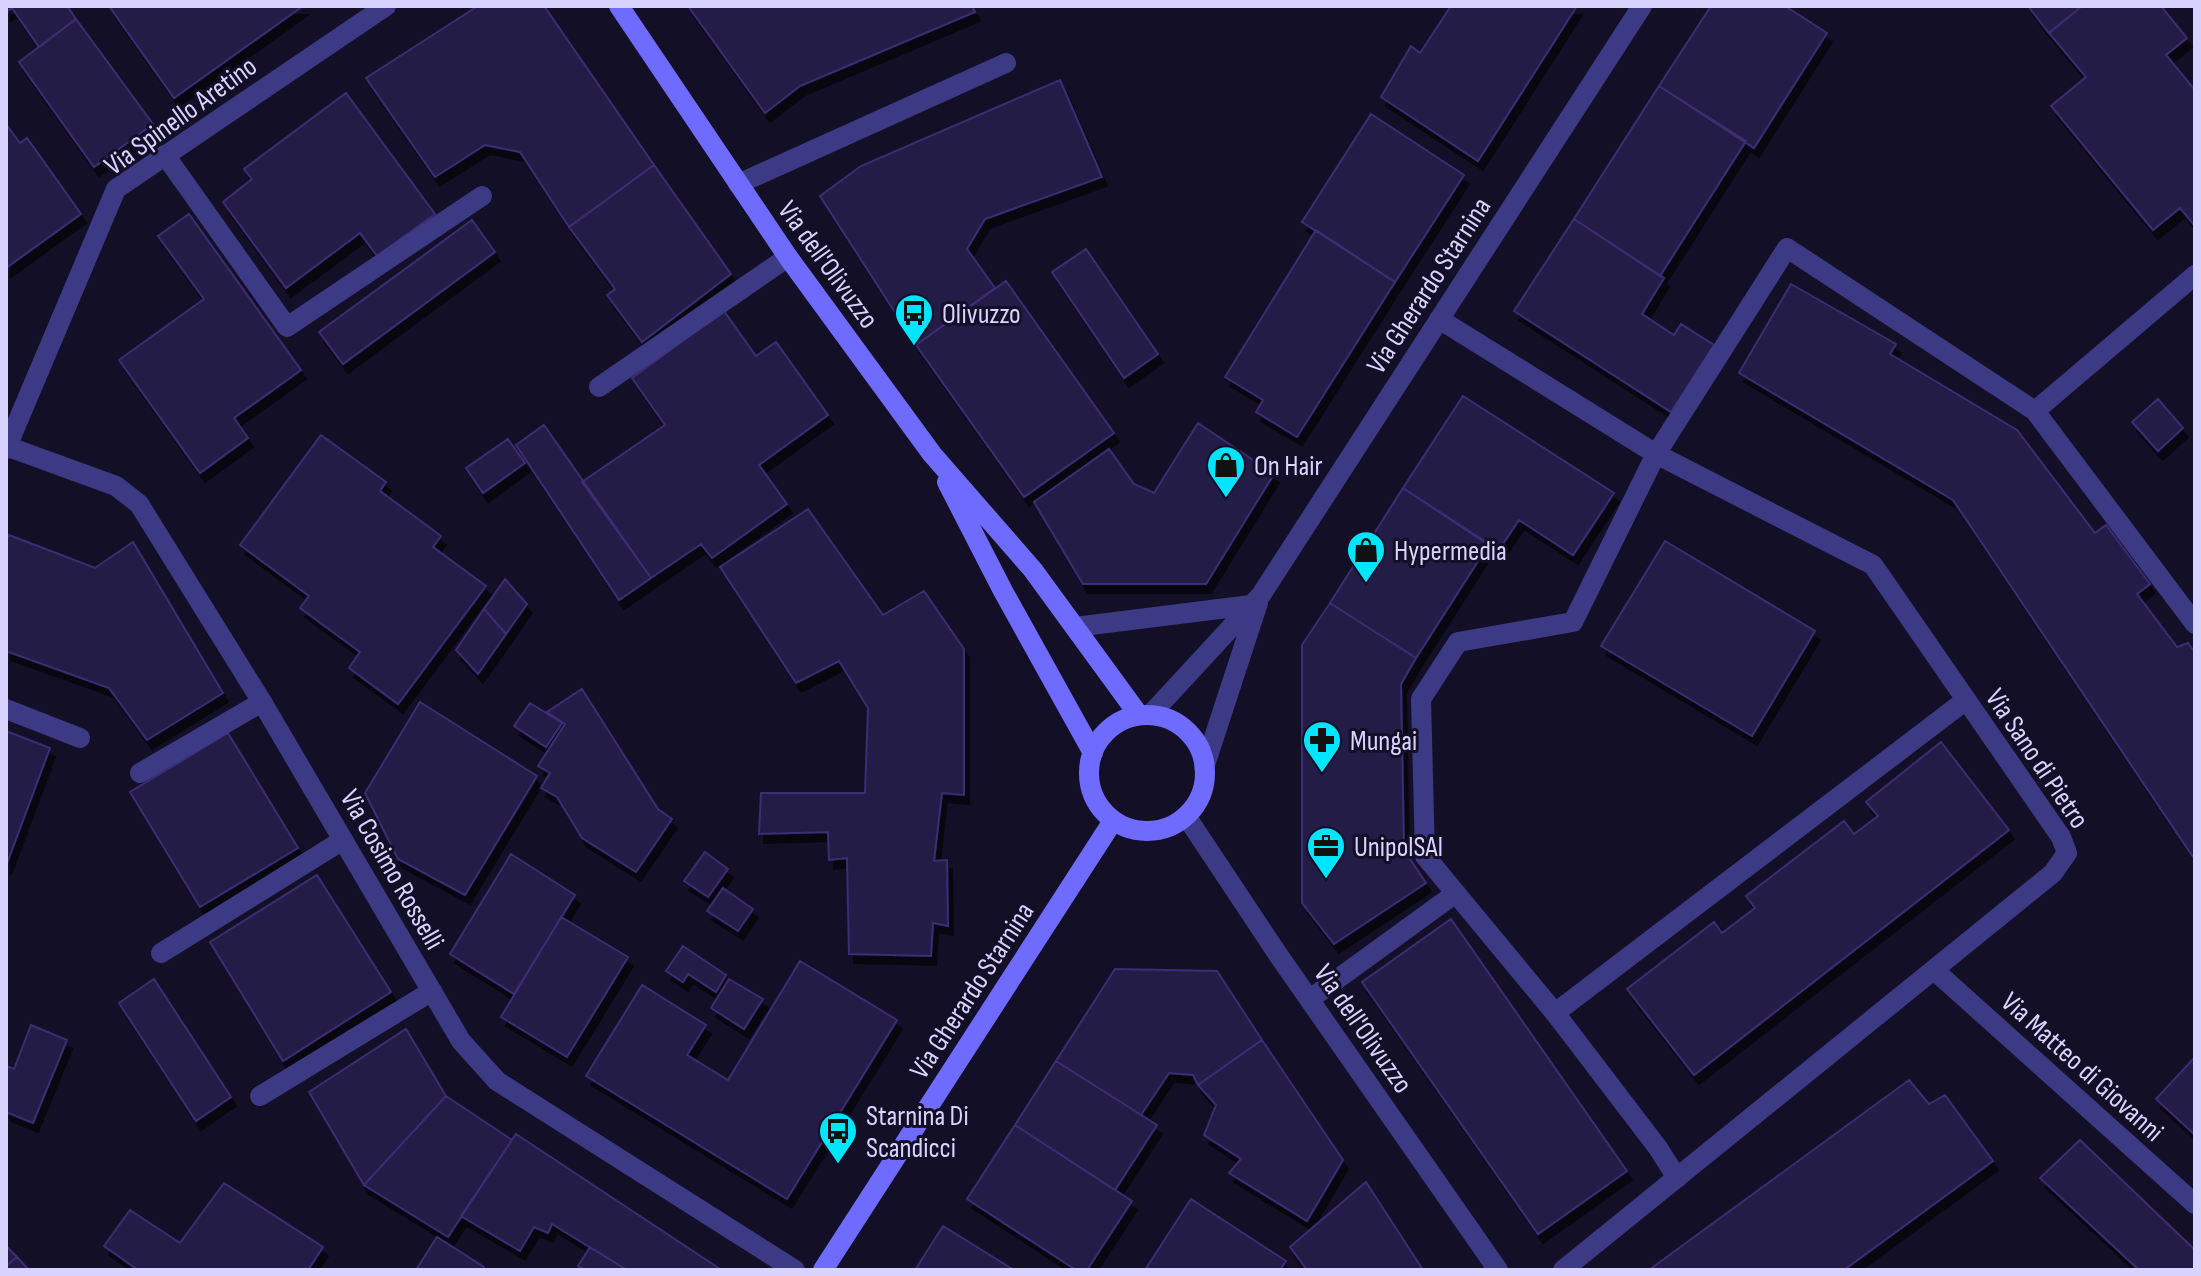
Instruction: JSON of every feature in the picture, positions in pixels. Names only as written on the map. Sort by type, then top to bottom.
[{"type":"street","name":"Via Spinello Aretino","points":[[6,447],[116,189],[386,6]]},
{"type":"street","name":"Via dell'Olivuzzo","points":[[619,6],[788,257],[932,454],[1033,570],[1144,714],[1178,725],[1192,736],[1204,768]]},
{"type":"street","name":"Via Gherardo Starnina","points":[[1144,714],[1256,600],[1642,6]]},
{"type":"street","name":"Via dell'Olivuzzo","points":[[738,184],[1006,63]]},
{"type":"street","points":[[165,155],[287,327],[482,196]]},
{"type":"street","points":[[1677,1178],[1658,1148],[1555,1013],[1425,856],[1421,699],[1458,642],[1573,622],[1656,454],[1787,248],[2035,411],[2195,624]]},
{"type":"street","points":[[599,387],[788,257]]},
{"type":"street","points":[[2035,411],[2195,275]]},
{"type":"street","name":"Via Sano di Pietro","points":[[1439,319],[1656,454],[1873,565],[2061,837],[2067,853],[2053,873],[1563,1270]]},
{"type":"street","name":"Via Cosimo Rosselli","points":[[6,447],[116,486],[139,504],[262,702],[461,1041],[497,1081],[795,1270]]},
{"type":"street","name":"Via dell'Olivuzzo","points":[[932,454],[1003,591],[1093,753]]},
{"type":"street","points":[[1075,627],[1256,600]]},
{"type":"street","name":"Via Gherardo Starnina","points":[[1204,768],[1256,600]]},
{"type":"street","points":[[1555,1013],[1966,700]]},
{"type":"street","points":[[140,773],[262,702]]},
{"type":"street","points":[[6,709],[80,738]]},
{"type":"street","points":[[1144,714],[1108,730],[1093,753],[1089,783],[1094,798],[1113,821],[1125,827],[1151,831],[1175,824],[1197,803],[1203,786],[1204,768]]},
{"type":"street","name":"Via dell'Olivuzzo","points":[[1186,816],[1498,1270]]},
{"type":"street","name":"Via Gherardo Starnina","points":[[823,1270],[1113,821]]},
{"type":"street","points":[[161,953],[343,840]]},
{"type":"street","points":[[1310,999],[1456,893]]},
{"type":"street","name":"Via Matteo di Giovanni","points":[[1934,970],[2195,1204]]},
{"type":"street","points":[[260,1096],[432,991]]},
{"type":"building","points":[[6,6],[67,6],[76,19],[39,47],[12,8],[6,12]]},
{"type":"building","points":[[109,6],[303,6],[174,98]]},
{"type":"building","points":[[478,6],[544,6],[654,165],[569,227],[520,152],[485,145],[435,177],[366,78]]},
{"type":"building","points":[[688,6],[972,6],[975,12],[800,86],[765,113]]},
{"type":"building","points":[[1451,6],[1577,6],[1478,161],[1381,97],[1411,46],[1420,53]]},
{"type":"building","points":[[1711,6],[1785,6],[1827,33],[1754,148],[1659,86]]},
{"type":"building","points":[[2028,6],[2082,6],[2049,33]]},
{"type":"building","points":[[2082,6],[2161,6],[2187,38],[2166,55],[2195,90],[2195,226],[2180,208],[2153,230],[2051,106],[2086,77],[2049,33]]},
{"type":"building","points":[[76,19],[153,124],[94,167],[19,62]]},
{"type":"building","points":[[1060,80],[1102,177],[985,219],[967,249],[995,288],[916,345],[820,196],[861,166]]},
{"type":"building","points":[[1659,86],[1746,141],[1660,276],[1574,219]]},
{"type":"building","points":[[346,93],[435,214],[377,256],[360,233],[286,288],[223,202],[252,179],[244,169]]},
{"type":"building","points":[[1371,114],[1464,175],[1395,282],[1302,222]]},
{"type":"building","points":[[6,124],[20,143],[27,138],[81,214],[6,268]]},
{"type":"building","points":[[654,165],[731,274],[642,342],[607,295],[615,289],[569,227]]},
{"type":"building","points":[[189,214],[301,370],[234,418],[248,438],[200,473],[119,360],[204,299],[158,236]]},
{"type":"building","points":[[1574,219],[1664,278],[1642,314],[1674,335],[1681,324],[1714,345],[1671,412],[1514,311]]},
{"type":"building","points":[[472,220],[495,252],[343,364],[319,332]]},
{"type":"building","points":[[1316,230],[1395,282],[1297,437],[1256,412],[1263,400],[1225,377]]},
{"type":"building","points":[[1086,249],[1158,354],[1124,378],[1052,272]]},
{"type":"building","points":[[1006,281],[1114,433],[1024,497],[916,345]]},
{"type":"building","points":[[1791,284],[1896,344],[1890,354],[2017,430],[2095,533],[2106,525],[2150,584],[2137,594],[2177,647],[2188,643],[2195,653],[2195,860],[1953,500],[1739,373]]},
{"type":"building","points":[[724,311],[756,356],[776,342],[828,415],[759,465],[787,504],[712,558],[701,544],[651,578],[582,482],[665,425],[632,378]]},
{"type":"building","points":[[1463,396],[1614,493],[1573,555],[1519,520],[1498,551],[1403,488]]},
{"type":"building","points":[[2158,399],[2183,428],[2158,451],[2132,422]]},
{"type":"building","points":[[1198,423],[1274,474],[1206,584],[1083,584],[1034,502],[1109,449],[1134,484],[1154,493]]},
{"type":"building","points":[[544,425],[651,578],[619,600],[516,445]]},
{"type":"building","points":[[321,435],[386,482],[380,491],[441,536],[433,547],[486,586],[398,704],[349,668],[360,652],[300,608],[309,596],[240,545]]},
{"type":"building","points":[[508,439],[525,463],[483,493],[466,468]]},
{"type":"building","points":[[1403,488],[1489,544],[1416,658],[1330,603]]},
{"type":"building","points":[[808,509],[883,615],[924,591],[964,649],[964,795],[942,793],[934,861],[947,860],[948,926],[933,923],[931,956],[849,954],[847,858],[829,860],[828,832],[759,834],[761,793],[865,793],[868,708],[839,661],[796,683],[720,567]]},
{"type":"building","points":[[9,535],[95,568],[133,542],[223,693],[147,740],[109,688],[6,651],[6,541]]},
{"type":"building","points":[[1665,541],[1815,631],[1752,736],[1601,646]]},
{"type":"building","points":[[505,579],[527,604],[506,634],[484,609]]},
{"type":"building","points":[[1330,603],[1416,658],[1401,684],[1404,850],[1426,883],[1334,944],[1302,903],[1302,645]]},
{"type":"building","points":[[484,609],[506,634],[478,674],[456,650]]},
{"type":"building","points":[[582,689],[658,809],[672,819],[636,872],[582,838],[557,797],[541,788],[550,773],[538,766],[565,724],[547,712]]},
{"type":"building","points":[[420,702],[537,776],[465,895],[398,859],[365,793]]},
{"type":"building","points":[[530,703],[562,723],[546,747],[514,726]]},
{"type":"building","points":[[6,731],[50,748],[6,866]]},
{"type":"building","points":[[228,733],[298,848],[200,907],[130,792]]},
{"type":"building","points":[[1941,742],[2009,830],[1694,1075],[1627,989],[1714,922],[1722,933],[1755,908],[1746,896],[1844,821],[1854,834],[1878,816],[1866,802]]},
{"type":"building","points":[[705,852],[728,869],[708,897],[684,881]]},
{"type":"building","points":[[511,854],[575,895],[514,994],[450,954]]},
{"type":"building","points":[[317,875],[391,992],[283,1061],[210,942]]},
{"type":"building","points":[[723,888],[753,909],[738,931],[707,911]]},
{"type":"building","points":[[561,917],[628,957],[567,1057],[501,1017]]},
{"type":"building","points":[[1451,919],[1627,1171],[1538,1234],[1362,982]]},
{"type":"building","points":[[683,946],[726,975],[716,992],[688,974],[683,982],[666,971]]},
{"type":"building","points":[[800,961],[897,1020],[787,1199],[586,1076],[642,985],[706,1025],[687,1055],[728,1080]]},
{"type":"building","points":[[1115,969],[1217,971],[1262,1040],[1198,1085],[1193,1075],[1169,1073],[1141,1115],[1056,1061]]},
{"type":"building","points":[[154,979],[231,1097],[196,1121],[119,1003]]},
{"type":"building","points":[[729,979],[763,999],[744,1029],[711,1008]]},
{"type":"building","points":[[31,1025],[67,1040],[33,1123],[6,1112],[6,1066],[14,1069]]},
{"type":"building","points":[[406,1029],[446,1096],[364,1185],[309,1092]]},
{"type":"building","points":[[1262,1040],[1343,1160],[1307,1221],[1229,1173],[1241,1159],[1204,1135],[1216,1105],[1198,1085]]},
{"type":"building","points":[[2195,1057],[2195,1135],[2156,1099]]},
{"type":"building","points":[[1056,1061],[1157,1125],[1115,1190],[1015,1125]]},
{"type":"building","points":[[1909,1080],[1929,1104],[1945,1095],[1993,1161],[1844,1270],[1649,1270]]},
{"type":"building","points":[[446,1096],[512,1140],[448,1237],[364,1185]]},
{"type":"building","points":[[1015,1125],[1132,1201],[1087,1270],[1076,1270],[967,1199]]},
{"type":"building","points":[[516,1134],[720,1269],[627,1270],[552,1224],[548,1233],[534,1227],[520,1251],[461,1216]]},
{"type":"building","points":[[2080,1140],[2195,1250],[2195,1270],[2139,1270],[2040,1178]]},
{"type":"building","points":[[1366,1182],[1423,1270],[1307,1270],[1290,1247]]},
{"type":"building","points":[[224,1183],[323,1247],[308,1270],[138,1270],[104,1246],[130,1210],[180,1243]]},
{"type":"building","points":[[1191,1199],[1286,1261],[1280,1270],[1145,1270]]},
{"type":"building","points":[[943,1226],[1014,1270],[915,1270]]},
{"type":"building","points":[[437,1237],[484,1267],[483,1270],[416,1270]]},
{"type":"building","points":[[6,1246],[17,1257],[6,1266]]},
{"type":"building","points":[[590,1247],[627,1270],[584,1270],[578,1266]]},
{"type":"building","points":[[17,1257],[29,1270],[6,1270],[6,1266]]},
{"type":"place","name":"Olivuzzo","points":[[914,347]]},
{"type":"place","name":"On Hair","points":[[1226,499]]},
{"type":"place","name":"Hypermedia","points":[[1366,584]]},
{"type":"place","name":"Mungai","points":[[1322,774]]},
{"type":"place","name":"UnipolSAI","points":[[1326,880]]},
{"type":"place","name":"Starnina Di Scandicci","points":[[838,1165]]}]
